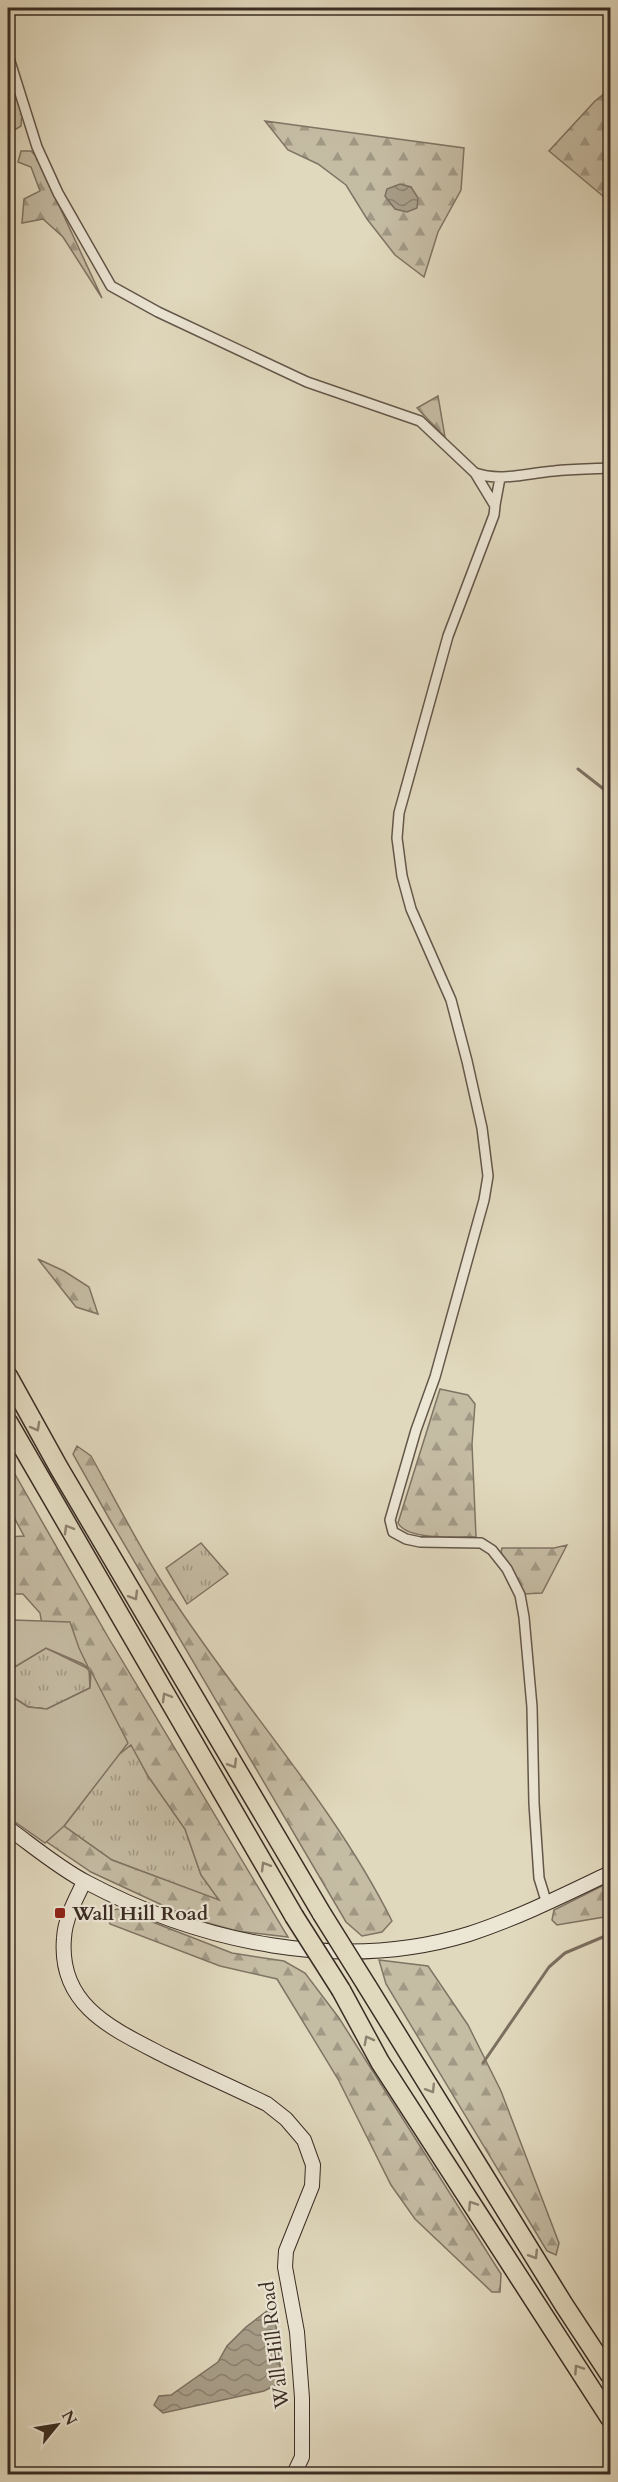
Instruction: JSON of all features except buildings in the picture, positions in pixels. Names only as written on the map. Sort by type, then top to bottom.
[{"type":"highway","points":[[8,1376],[59,1468],[322,1914],[564,2305],[610,2375]]},
{"type":"highway","points":[[8,1422],[294,1916],[341,1990],[380,2062],[610,2418]]},
{"type":"street","points":[[8,55],[37,147],[57,193],[111,286],[168,317],[307,382],[420,421],[475,473],[495,506]]},
{"type":"street","points":[[475,473],[500,478],[557,470],[610,468]]},
{"type":"street","points":[[500,478],[494,515],[448,636],[399,813],[397,838],[402,876],[411,909],[451,1000],[482,1128],[488,1176],[484,1200],[438,1365],[390,1520],[393,1532],[406,1539],[420,1542],[481,1543],[492,1550],[507,1569],[520,1595],[532,1707],[534,1803],[539,1878],[547,1904]]},
{"type":"street","points":[[8,1828],[84,1882],[144,1910],[218,1934],[279,1948],[333,1952],[423,1944],[468,1934],[547,1904],[610,1873]]},
{"type":"street","name":"Wall Hill Road","points":[[84,1882],[71,1910],[64,1936],[65,1965],[70,1983],[84,2004],[113,2029],[267,2104],[286,2119],[304,2140],[313,2165],[312,2186],[286,2251],[285,2267],[297,2332],[302,2398],[302,2457],[294,2475]]},
{"type":"green space","points":[[8,67],[22,113],[21,126],[8,134],[12,112],[8,106]]},
{"type":"green space","points":[[610,89],[610,202],[549,151],[595,101]]},
{"type":"green space","points":[[265,121],[464,148],[461,190],[438,232],[424,277],[395,255],[367,219],[346,185],[318,164],[288,150]]},
{"type":"green space","points":[[21,151],[31,151],[36,156],[102,298],[63,237],[43,219],[22,223],[24,199],[40,191],[31,167],[18,162]]},
{"type":"green space","points":[[438,396],[445,437],[417,408]]},
{"type":"green space","points":[[38,1259],[64,1271],[89,1287],[98,1314],[76,1307]]},
{"type":"green space","points":[[440,1389],[468,1395],[475,1404],[472,1444],[476,1537],[422,1535],[403,1529],[398,1523]]},
{"type":"green space","points":[[77,1446],[91,1456],[145,1555],[193,1629],[313,1792],[368,1877],[392,1921],[382,1932],[362,1936],[346,1922],[110,1520],[73,1454]]},
{"type":"green space","points":[[8,1462],[108,1637],[288,1937],[237,1931],[190,1918],[91,1872],[38,1836],[8,1694],[28,1707],[47,1709],[90,1688],[91,1673],[83,1664],[46,1648],[40,1613],[23,1594],[8,1594],[8,1537],[24,1536],[8,1506]],"holes":[[[131,1745],[148,1776],[185,1829],[201,1875],[219,1900],[112,1860],[64,1826],[117,1756]]]},
{"type":"green space","points":[[201,1543],[228,1574],[187,1604],[166,1568]]},
{"type":"green space","points":[[567,1545],[542,1593],[524,1594],[501,1552],[502,1548],[554,1548]]},
{"type":"green space","points":[[13,1620],[70,1622],[89,1669],[83,1664],[46,1648],[8,1671],[8,1627]]},
{"type":"green space","points":[[46,1648],[89,1669],[90,1688],[47,1709],[28,1707],[8,1694],[8,1671]]},
{"type":"green space","points":[[91,1671],[128,1743],[64,1826],[45,1843],[8,1817],[8,1694],[28,1707],[47,1709],[90,1688]]},
{"type":"green space","points":[[131,1744],[148,1776],[185,1829],[201,1875],[220,1901],[112,1860],[64,1826],[117,1756]]},
{"type":"green space","points":[[610,1882],[610,1916],[557,1925],[552,1920],[554,1910]]},
{"type":"green space","points":[[119,1909],[232,1953],[284,1961],[305,1973],[339,2018],[501,2274],[500,2292],[492,2292],[415,2219],[391,2185],[338,2079],[277,1979],[220,1966],[110,1924],[106,1911]]},
{"type":"green space","points":[[379,1960],[428,1966],[468,2025],[501,2091],[559,2243],[556,2255],[547,2251],[386,1984]]},
{"type":"water","points":[[400,184],[411,187],[418,198],[417,208],[407,212],[395,209],[385,196],[387,189]]},
{"type":"water","points":[[267,2311],[275,2316],[281,2375],[276,2385],[264,2391],[163,2413],[154,2405],[159,2396],[171,2395],[218,2362],[227,2346]]},
{"type":"waterway","points":[[578,769],[610,794]]},
{"type":"waterway","points":[[483,2063],[549,1967],[565,1953],[610,1934]]},
{"type":"place","name":"Wall Hill Road","points":[[60,1913]]}]
